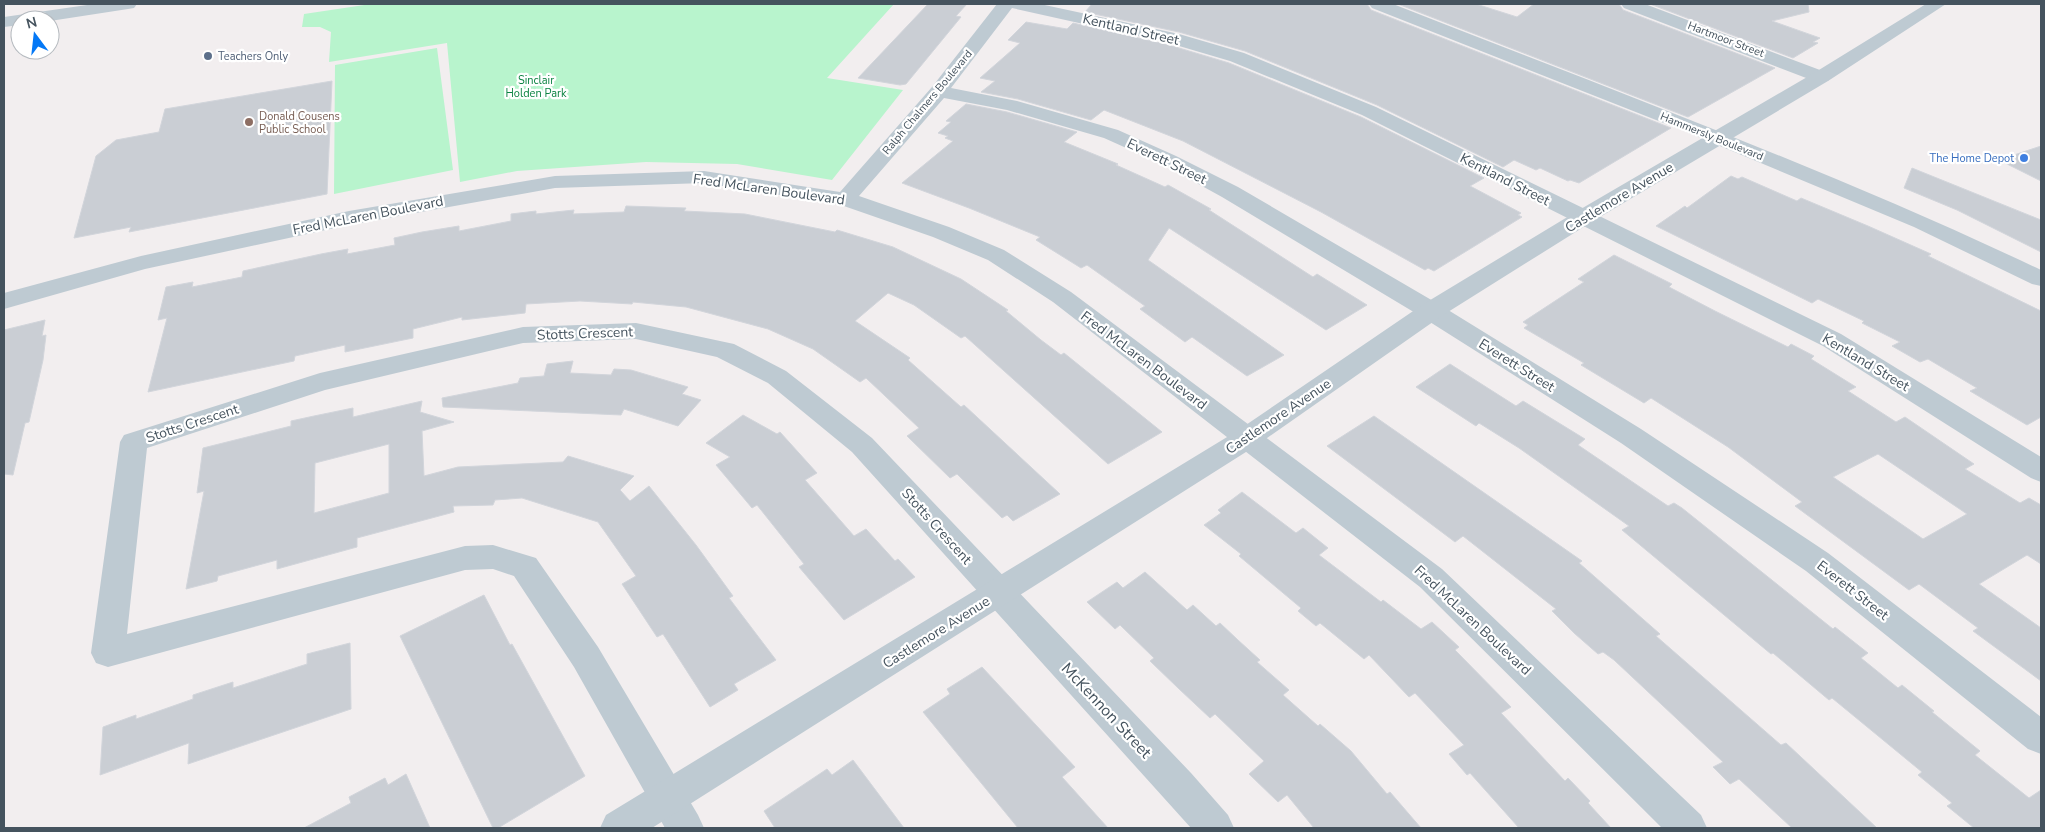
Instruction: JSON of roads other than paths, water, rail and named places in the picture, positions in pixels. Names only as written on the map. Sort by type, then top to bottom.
[{"type":"street","points":[[4,22],[128,4]]},
{"type":"street","name":"Ralph Chalmers Boulevard","points":[[845,199],[939,91],[1006,4]]},
{"type":"street","name":"Kentland Street","points":[[1017,4],[1173,38],[1237,57],[1369,111],[1832,340],[2041,471]]},
{"type":"street","name":"Hammersly Boulevard","points":[[1378,4],[1718,138],[1922,222],[2041,279]]},
{"type":"street","name":"Hartmoor Street","points":[[1630,4],[1821,77]]},
{"type":"street","name":"Castlemore Avenue","points":[[619,828],[676,813],[998,593],[1247,438],[1431,311],[1582,218],[1821,77],[1937,4]]},
{"type":"street","name":"Everett Street","points":[[939,91],[1047,116],[1111,134],[1230,192],[1431,311],[1631,436],[1817,562],[2041,738]]},
{"type":"street","name":"Fred McLaren Boulevard","points":[[4,301],[141,263],[340,220],[555,182],[704,177],[845,199],[942,232],[996,255],[1062,297],[1431,578],[1688,828]]},
{"type":"street","name":"Stotts Crescent","points":[[676,813],[586,657],[525,567],[494,557],[465,558],[108,653],[134,442],[320,382],[513,337],[636,331],[725,350],[777,377],[862,445],[998,593]]},
{"type":"street","name":"McKennon Street","points":[[998,593],[1178,784],[1215,828]]},
{"type":"place","name":"Teachers Only","points":[[208,56]]},
{"type":"place","name":"Donald Cousens Public School","points":[[249,122]]},
{"type":"place","name":"The Home Depot","points":[[2024,158]]},
{"type":"park label","name":"Sinclair Holden Park","points":[[536,86]]}]
